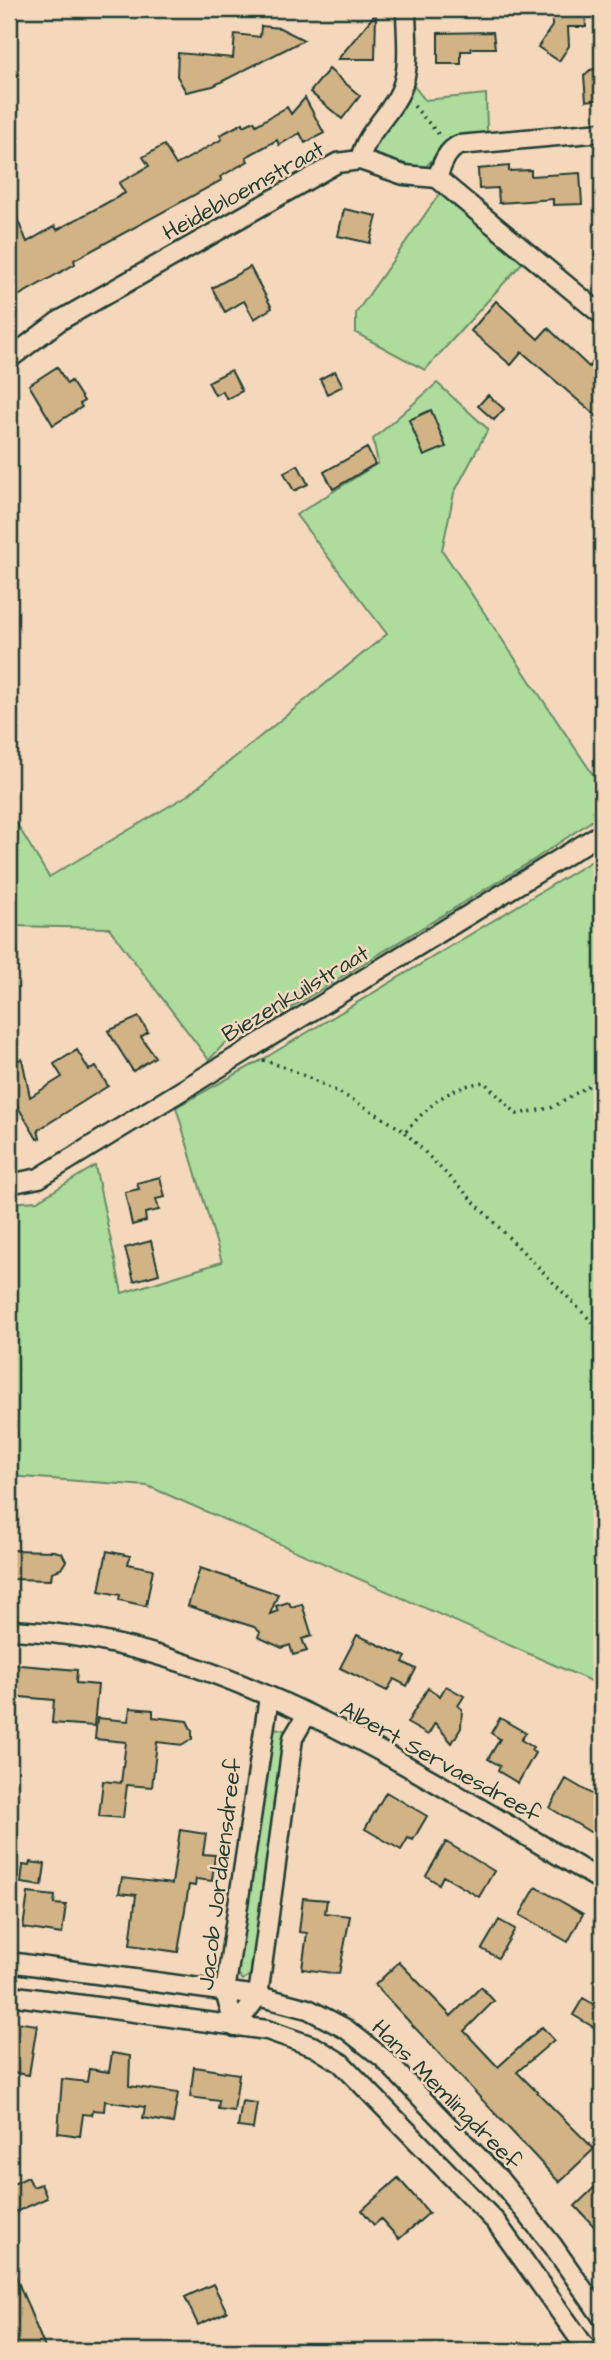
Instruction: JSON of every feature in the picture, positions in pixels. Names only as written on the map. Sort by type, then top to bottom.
[{"type":"street","points":[[360,160],[368,136],[400,93],[407,72],[406,9]]},
{"type":"street","points":[[602,132],[474,143],[452,149],[437,178],[602,315]]},
{"type":"street","name":"Heidebloemstraat","points":[[9,359],[60,321],[337,163],[360,160],[404,175],[437,178]]},
{"type":"street","name":"Biezenkuilstraat","points":[[9,1184],[39,1178],[602,832]]},
{"type":"street","name":"Albert Servaesdreef","points":[[9,1630],[40,1631],[166,1656],[269,1697],[342,1730],[602,1881]]},
{"type":"street","name":"Jacob Jordaensdreef","points":[[235,2026],[225,1992],[269,1697]]},
{"type":"street","points":[[235,2026],[258,1996],[293,1738],[306,1716]]},
{"type":"street","name":"Hans Memlingdreef","points":[[9,1962],[258,1996],[308,2009],[346,2029],[366,2043],[519,2203],[602,2317]]},
{"type":"street","points":[[9,1995],[287,2035],[341,2063],[496,2222],[588,2351]]},
{"type":"street","name":"Hans Memlingdreef","points":[[496,2222],[519,2203]]},
{"type":"path","points":[[400,93],[452,149]]},
{"type":"path","points":[[286,1067],[369,1108],[405,1132],[602,1332]]},
{"type":"path","points":[[405,1132],[427,1109],[458,1086],[484,1082],[517,1114],[551,1108],[602,1078]]},
{"type":"green space","points":[[414,86],[425,100],[486,94],[487,132],[450,138],[426,167],[417,171],[376,159],[372,147]]},
{"type":"green space","points":[[440,193],[452,200],[522,263],[425,370],[356,333],[356,313]]},
{"type":"green space","points":[[437,383],[488,429],[454,493],[442,550],[602,788],[602,814],[535,859],[248,1034],[224,1044],[209,1060],[109,928],[9,926],[9,811],[49,877],[188,795],[387,634],[296,515],[378,463],[373,439]]},
{"type":"green space","points":[[602,855],[602,1686],[148,1486],[9,1476],[9,1203],[37,1201],[95,1166],[122,1293],[222,1262],[176,1107],[260,1061]]},
{"type":"green space","points":[[275,1728],[287,1731],[255,1971],[243,1980],[235,1971],[270,1730]]},
{"type":"building","points":[[552,9],[585,9],[586,27],[568,27],[569,46],[559,61],[538,47],[552,26]]},
{"type":"building","points":[[376,13],[375,59],[338,59]]},
{"type":"building","points":[[261,26],[280,28],[304,40],[213,86],[186,92],[177,76],[178,53],[233,58],[235,34],[260,37]]},
{"type":"building","points":[[493,32],[495,48],[471,48],[471,51],[461,51],[461,64],[438,64],[438,33]]},
{"type":"building","points":[[602,68],[602,99],[586,101],[584,76],[590,70]]},
{"type":"building","points":[[329,69],[360,96],[342,119],[310,92]]},
{"type":"building","points":[[305,98],[324,133],[305,143],[300,133],[279,145],[277,140],[246,157],[248,161],[220,177],[222,180],[74,260],[75,264],[9,301],[9,200],[27,242],[55,226],[57,230],[125,193],[119,183],[149,166],[143,157],[164,145],[176,165],[222,139],[220,135],[243,123],[244,126],[254,121],[256,125],[287,107],[291,114]]},
{"type":"building","points":[[509,166],[509,171],[531,170],[531,176],[580,173],[582,204],[553,205],[553,199],[499,203],[498,188],[479,189],[478,169]]},
{"type":"building","points":[[344,209],[377,216],[370,243],[338,236]]},
{"type":"building","points":[[250,267],[272,308],[254,319],[244,301],[225,312],[212,288]]},
{"type":"building","points":[[496,301],[538,339],[548,328],[589,367],[602,350],[602,421],[522,352],[511,365],[471,331]]},
{"type":"building","points":[[57,367],[67,384],[71,381],[84,401],[80,404],[82,407],[53,425],[29,385]]},
{"type":"building","points":[[231,370],[242,391],[227,399],[222,391],[215,395],[208,382]]},
{"type":"building","points":[[335,371],[343,386],[327,394],[320,379]]},
{"type":"building","points":[[488,395],[504,409],[494,420],[478,406]]},
{"type":"building","points":[[431,410],[446,447],[424,456],[409,420]]},
{"type":"building","points":[[367,448],[375,464],[333,489],[324,472]]},
{"type":"building","points":[[298,465],[308,484],[294,491],[284,473]]},
{"type":"building","points":[[139,1017],[148,1032],[141,1037],[155,1057],[133,1071],[108,1031]]},
{"type":"building","points":[[77,1050],[89,1070],[96,1067],[108,1086],[38,1130],[40,1138],[37,1139],[15,1102],[9,1062],[22,1059],[30,1097],[62,1077],[54,1064]]},
{"type":"building","points":[[160,1177],[165,1197],[156,1199],[159,1210],[145,1213],[146,1221],[132,1225],[125,1192],[139,1189],[137,1183]]},
{"type":"building","points":[[151,1241],[159,1274],[134,1281],[125,1248]]},
{"type":"building","points":[[9,1550],[54,1551],[62,1553],[66,1561],[61,1569],[52,1572],[51,1580],[9,1579]]},
{"type":"building","points":[[107,1551],[130,1556],[128,1564],[153,1569],[146,1606],[119,1600],[120,1595],[99,1591]]},
{"type":"building","points":[[200,1568],[278,1594],[270,1614],[278,1611],[276,1606],[289,1602],[291,1607],[302,1604],[312,1636],[302,1639],[307,1651],[293,1655],[290,1645],[282,1648],[258,1637],[260,1632],[254,1627],[188,1606]]},
{"type":"building","points":[[357,1635],[406,1657],[403,1662],[416,1669],[407,1686],[394,1679],[387,1691],[340,1668]]},
{"type":"building","points":[[9,1664],[77,1670],[76,1683],[98,1685],[94,1726],[52,1723],[54,1700],[9,1696]]},
{"type":"building","points":[[446,1686],[464,1696],[458,1706],[462,1709],[461,1728],[452,1743],[435,1723],[428,1735],[407,1723],[428,1688],[440,1696]]},
{"type":"building","points":[[130,1708],[153,1710],[153,1717],[187,1721],[192,1731],[192,1739],[183,1745],[157,1742],[152,1787],[127,1785],[123,1818],[99,1816],[103,1781],[121,1783],[126,1742],[95,1739],[97,1718],[128,1721]]},
{"type":"building","points":[[500,1718],[526,1733],[521,1740],[533,1747],[531,1750],[535,1753],[518,1783],[498,1771],[500,1766],[488,1759],[500,1739],[491,1733]]},
{"type":"building","points":[[566,1779],[602,1800],[602,1839],[550,1808]]},
{"type":"building","points":[[386,1792],[427,1816],[413,1840],[408,1838],[401,1850],[365,1829]]},
{"type":"building","points":[[180,1830],[206,1834],[203,1854],[215,1855],[212,1881],[196,1879],[195,1886],[189,1885],[178,1952],[130,1945],[136,1895],[119,1893],[122,1878],[172,1884]]},
{"type":"building","points":[[446,1842],[494,1871],[479,1897],[443,1876],[439,1884],[426,1876]]},
{"type":"building","points":[[30,1862],[45,1864],[42,1886],[21,1883],[23,1865],[29,1866]]},
{"type":"building","points":[[536,1887],[583,1914],[568,1942],[520,1915]]},
{"type":"building","points":[[28,1893],[55,1896],[54,1904],[66,1905],[62,1934],[23,1928]]},
{"type":"building","points":[[303,1898],[327,1900],[325,1913],[350,1916],[339,1974],[302,1969],[307,1933],[299,1932]]},
{"type":"building","points":[[499,1920],[515,1929],[498,1958],[482,1949]]},
{"type":"building","points":[[399,1962],[451,2016],[481,1987],[494,2001],[464,2031],[498,2067],[542,2027],[554,2040],[517,2072],[594,2149],[559,2182],[375,1985]]},
{"type":"building","points":[[583,1998],[602,2009],[602,2032],[573,2015]]},
{"type":"building","points":[[9,2021],[37,2025],[29,2075],[9,2072]]},
{"type":"building","points":[[112,2053],[130,2056],[129,2086],[178,2093],[173,2123],[143,2118],[145,2107],[105,2101],[104,2111],[93,2110],[92,2115],[83,2114],[80,2136],[58,2133],[62,2079],[87,2082],[89,2069],[109,2072]]},
{"type":"building","points":[[194,2067],[239,2074],[234,2111],[218,2109],[219,2101],[190,2097]]},
{"type":"building","points":[[242,2101],[257,2103],[253,2129],[238,2127]]},
{"type":"building","points":[[28,2177],[33,2187],[41,2184],[47,2198],[9,2215],[9,2186]]},
{"type":"building","points":[[398,2178],[429,2213],[399,2239],[381,2219],[374,2225],[362,2210]]},
{"type":"building","points":[[602,2180],[602,2235],[575,2206]]},
{"type":"building","points":[[9,2260],[45,2348],[19,2351],[9,2325]]},
{"type":"building","points":[[213,2284],[227,2312],[198,2325],[185,2297]]}]
